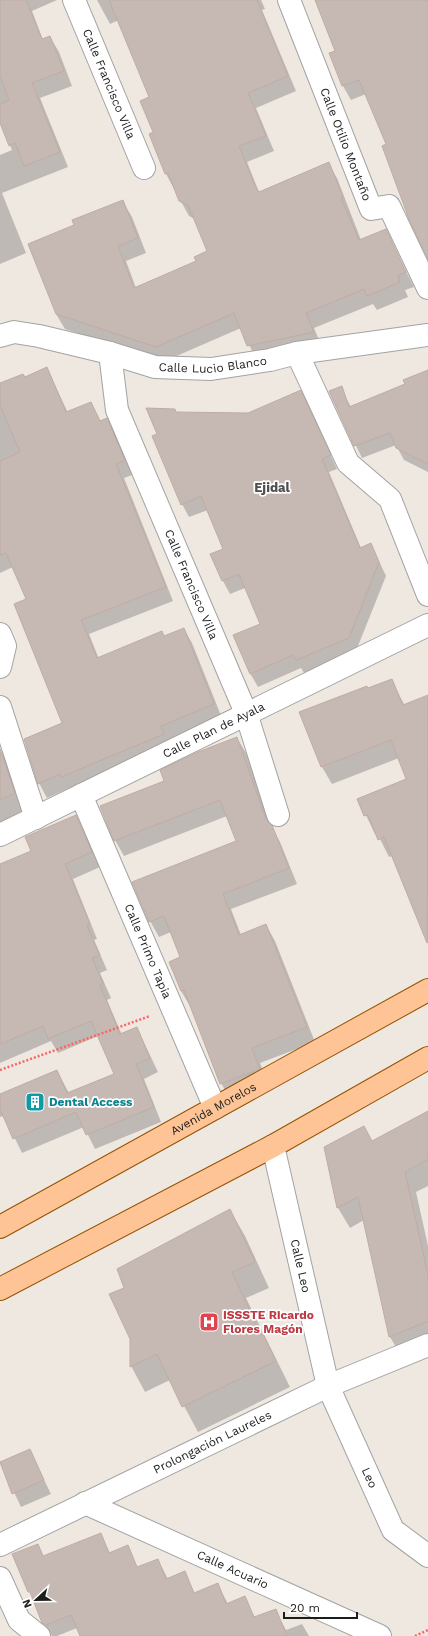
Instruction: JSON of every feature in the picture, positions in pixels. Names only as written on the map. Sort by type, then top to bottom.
[{"type":"main road","name":"Avenida Morelos","points":[[0,1227],[428,990]]},
{"type":"main road","points":[[0,1289],[273,1146],[428,1058]]},
{"type":"street","name":"Calle Francisco Villa","points":[[74,0],[144,168]]},
{"type":"street","name":"Calle Otilio Montaño","points":[[289,0],[371,209],[389,206],[428,288]]},
{"type":"street","name":"Calle Lucio Blanco","points":[[0,336],[14,332],[40,336],[110,353],[155,367],[211,370],[270,360],[297,353],[428,335]]},
{"type":"street","name":"Calle Francisco Villa","points":[[110,353],[117,410],[246,713],[278,815]]},
{"type":"street","points":[[297,353],[348,463],[390,499],[428,595]]},
{"type":"street","name":"Calle Plan de Ayala","points":[[0,835],[428,625]]},
{"type":"street","points":[[0,634],[5,646],[0,667]]},
{"type":"street","points":[[0,707],[36,818]]},
{"type":"street","name":"Calle Primo Tapia","points":[[81,795],[215,1108]]},
{"type":"street","name":"Calle Leo","points":[[273,1146],[328,1386]]},
{"type":"street","name":"Prolongación Laureles","points":[[0,1545],[328,1386],[428,1345]]},
{"type":"street","name":"Leo","points":[[328,1386],[393,1530],[428,1556]]},
{"type":"street","name":"Calle Acuario","points":[[85,1503],[380,1636]]},
{"type":"street","points":[[0,1578],[19,1620],[39,1636]]},
{"type":"path","points":[[0,1070],[172,1008]]},
{"type":"path","points":[[415,1636],[428,1630]]},
{"type":"building","points":[[0,0],[26,0],[42,39],[50,36],[64,71],[32,83],[60,152],[24,166],[15,143],[9,146],[0,123],[0,104],[9,100],[0,76]]},
{"type":"building","points":[[109,0],[257,0],[288,76],[248,93],[266,136],[239,146],[256,188],[259,192],[329,162],[343,197],[341,198],[359,240],[386,229],[406,272],[398,275],[400,282],[367,296],[364,289],[306,313],[314,332],[247,346],[234,313],[156,347],[56,314],[28,244],[74,225],[72,220],[123,200],[138,238],[118,246],[134,288],[196,261],[194,257],[207,251],[188,205],[179,201],[168,173],[165,174],[149,134],[153,132],[140,101],[149,97]]},
{"type":"building","points":[[315,0],[428,0],[428,259],[409,219],[382,146],[386,144],[359,80],[342,86],[329,53],[335,51]]},
{"type":"building","points":[[47,367],[66,412],[91,402],[100,421],[107,418],[125,460],[116,464],[166,587],[81,620],[97,658],[162,631],[164,636],[184,628],[214,704],[161,726],[164,734],[61,777],[60,774],[38,784],[24,739],[62,723],[14,604],[26,599],[6,553],[0,555],[0,461],[20,452],[0,405],[0,383],[23,374],[25,377]]},
{"type":"building","points":[[428,370],[428,464],[396,448],[390,433],[354,446],[329,391],[342,386],[349,407],[405,384],[403,380]]},
{"type":"building","points":[[301,390],[331,455],[322,459],[360,548],[371,543],[379,562],[349,638],[296,660],[293,655],[250,674],[233,635],[260,624],[239,574],[222,581],[210,554],[223,549],[201,496],[181,505],[152,436],[157,434],[146,408],[175,409],[176,412],[248,413]]},
{"type":"building","points":[[392,679],[403,705],[428,695],[427,943],[384,837],[378,840],[368,815],[364,816],[357,799],[406,779],[391,740],[321,767],[299,712],[367,686],[368,688]]},
{"type":"building","points":[[237,737],[266,819],[272,825],[289,868],[223,894],[239,935],[266,924],[307,1027],[252,1048],[260,1069],[220,1084],[184,990],[181,991],[169,962],[180,957],[164,916],[149,922],[132,882],[236,841],[220,800],[114,841],[100,806],[164,781],[160,770],[198,752]]},
{"type":"building","points":[[0,749],[15,793],[0,800]]},
{"type":"building","points":[[76,815],[92,852],[65,864],[90,924],[87,926],[100,955],[92,958],[103,983],[100,985],[120,1034],[137,1027],[150,1058],[136,1064],[154,1107],[86,1135],[76,1112],[13,1139],[0,1109],[0,1094],[57,1070],[67,1093],[114,1074],[91,1021],[48,1039],[43,1026],[0,1044],[0,864],[31,851],[25,837]]},
{"type":"building","points":[[428,1111],[428,1159],[405,1172],[428,1275],[428,1321],[389,1337],[358,1197],[337,1208],[324,1147],[364,1126],[372,1141]]},
{"type":"building","points":[[230,1209],[255,1262],[232,1272],[261,1335],[263,1334],[276,1361],[182,1407],[157,1354],[130,1367],[130,1339],[109,1294],[124,1288],[117,1269]]},
{"type":"building","points":[[30,1449],[44,1480],[12,1494],[0,1462]]},
{"type":"building","points":[[101,1533],[109,1553],[128,1545],[137,1567],[158,1559],[166,1579],[185,1571],[194,1593],[218,1583],[226,1604],[245,1596],[254,1617],[276,1609],[287,1636],[80,1636],[71,1615],[46,1625],[42,1623],[30,1592],[28,1592],[12,1554],[38,1544],[43,1556]]},
{"type":"place","name":"Dental Access","points":[[35,1102]]},
{"type":"place","name":"ISSSTE Ricardo Flores Magón","points":[[209,1322]]},
{"type":"district","name":"Ejidal","points":[[272,487]]}]
